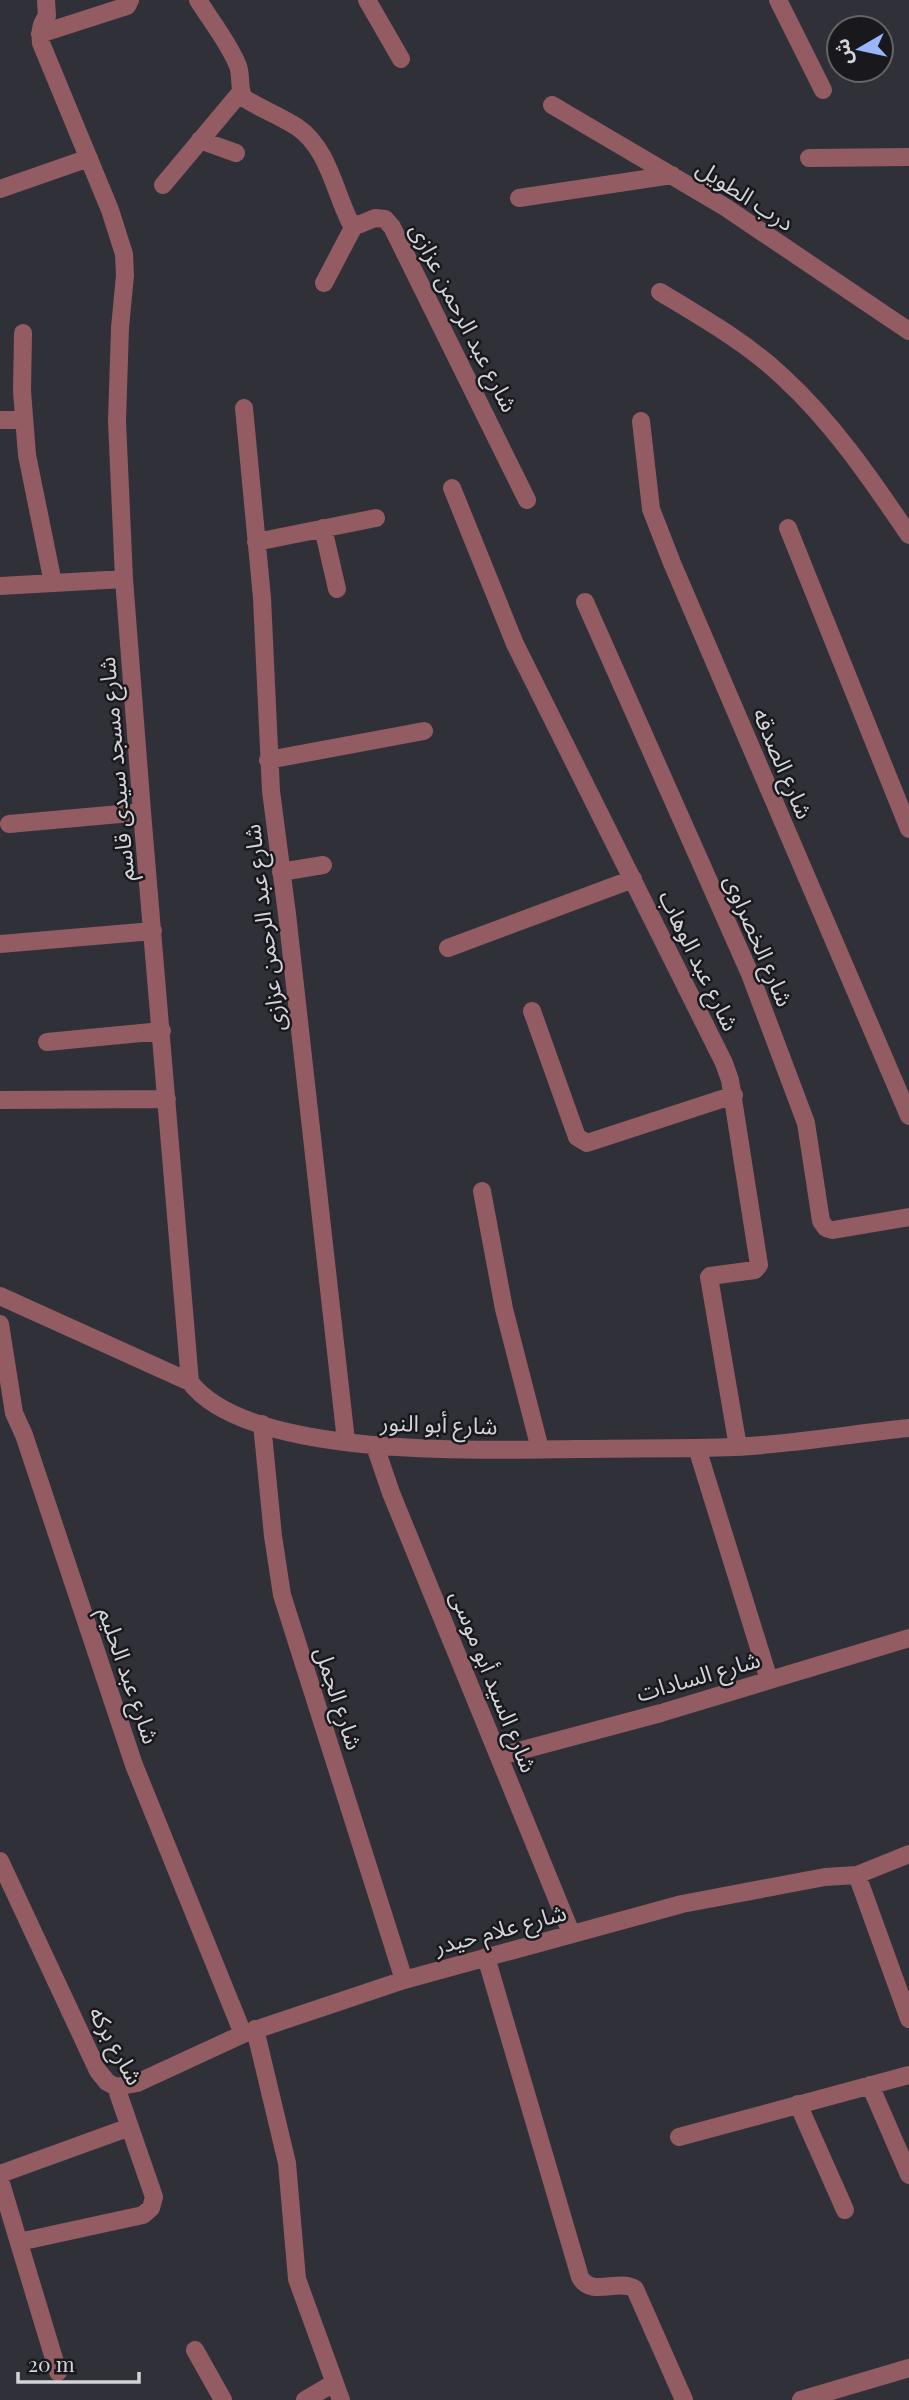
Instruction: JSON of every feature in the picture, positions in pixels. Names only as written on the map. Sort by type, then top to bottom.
[{"type":"street","points":[[46,0],[47,16],[42,23],[40,34],[127,6],[130,0]]},
{"type":"street","points":[[198,0],[238,67],[240,93],[244,98],[297,127],[310,138],[330,172],[350,222],[355,224],[324,283]]},
{"type":"street","points":[[367,0],[401,58]]},
{"type":"street","points":[[778,0],[823,90]]},
{"type":"street","name":"شارع مسجد سيدى قاسم","points":[[40,34],[41,43],[120,236],[124,254],[117,421],[124,579],[190,1382]]},
{"type":"street","points":[[163,185],[240,93]]},
{"type":"street","name":"درب الطويل","points":[[552,105],[725,207],[909,331]]},
{"type":"street","points":[[201,140],[236,153]]},
{"type":"street","points":[[809,158],[909,157]]},
{"type":"street","points":[[0,190],[89,158]]},
{"type":"street","points":[[519,198],[672,175]]},
{"type":"street","name":"شارع عبد الرحمن عزازى","points":[[355,224],[375,218],[385,219],[392,227],[527,499]]},
{"type":"street","points":[[660,292],[724,330],[782,376],[834,429],[909,536]]},
{"type":"street","points":[[23,333],[27,455],[53,583]]},
{"type":"street","name":"شارع عبد الرحمن عزازى","points":[[244,408],[265,658],[268,760],[346,1441]]},
{"type":"street","points":[[0,420],[24,420]]},
{"type":"street","name":"شارع الصدقه","points":[[641,421],[651,509],[909,1116]]},
{"type":"street","name":"شارع عبد الوهاب","points":[[452,488],[515,644],[724,1063],[734,1095],[759,1265],[755,1270],[712,1275],[709,1278],[737,1447]]},
{"type":"street","points":[[256,542],[376,517]]},
{"type":"street","points":[[323,528],[337,589]]},
{"type":"street","points":[[788,528],[909,829]]},
{"type":"street","points":[[0,586],[124,579]]},
{"type":"street","name":"شارع الخصراوى","points":[[585,603],[750,974],[806,1123],[821,1221],[826,1228],[833,1230],[909,1217]]},
{"type":"street","points":[[268,760],[424,731]]},
{"type":"street","points":[[9,824],[142,812]]},
{"type":"street","points":[[281,873],[323,865]]},
{"type":"street","points":[[448,948],[633,879]]},
{"type":"street","points":[[0,944],[153,931]]},
{"type":"street","points":[[532,1011],[577,1137],[583,1142],[587,1143],[734,1095]]},
{"type":"street","points":[[47,1042],[162,1031]]},
{"type":"street","points":[[0,1100],[167,1098]]},
{"type":"street","points":[[482,1191],[504,1309],[540,1449]]},
{"type":"street","name":"شارع أبو النور","points":[[0,1296],[190,1382],[201,1397],[243,1419],[296,1433],[375,1446],[449,1450],[737,1447],[909,1428]]},
{"type":"street","name":"شارع عبد الحليم","points":[[0,1324],[14,1413],[24,1435],[121,1729],[249,2031],[287,2163],[297,2279],[337,2392]]},
{"type":"street","name":"شارع الجمل","points":[[261,1424],[272,1536],[282,1595],[404,1980]]},
{"type":"street","name":"شارع السيد أبو موسى","points":[[375,1446],[391,1493],[571,1933]]},
{"type":"street","points":[[697,1448],[769,1680]]},
{"type":"street","name":"شارع السادات","points":[[500,1756],[661,1713],[909,1638]]},
{"type":"street","name":"شارع علام حيدر","points":[[116,2087],[137,2083],[249,2031],[404,1980],[682,1904],[825,1877],[857,1875],[909,1854]]},
{"type":"street","name":"شارع بركه","points":[[0,1861],[98,2071],[107,2082],[116,2087],[153,2191],[154,2203],[152,2208],[142,2215],[19,2242]]},
{"type":"street","points":[[857,1875],[909,2019]]},
{"type":"street","points":[[486,1957],[580,2277],[583,2283],[589,2286],[627,2284],[635,2289],[684,2400]]},
{"type":"street","points":[[680,2137],[909,2075]]},
{"type":"street","points":[[870,2085],[909,2175]]},
{"type":"street","points":[[798,2104],[845,2210]]},
{"type":"street","points":[[58,2372],[0,2177],[130,2127]]},
{"type":"street","points":[[195,2350],[223,2400]]},
{"type":"street","points":[[801,2400],[909,2368]]},
{"type":"street","points":[[305,2400],[337,2392]]}]
